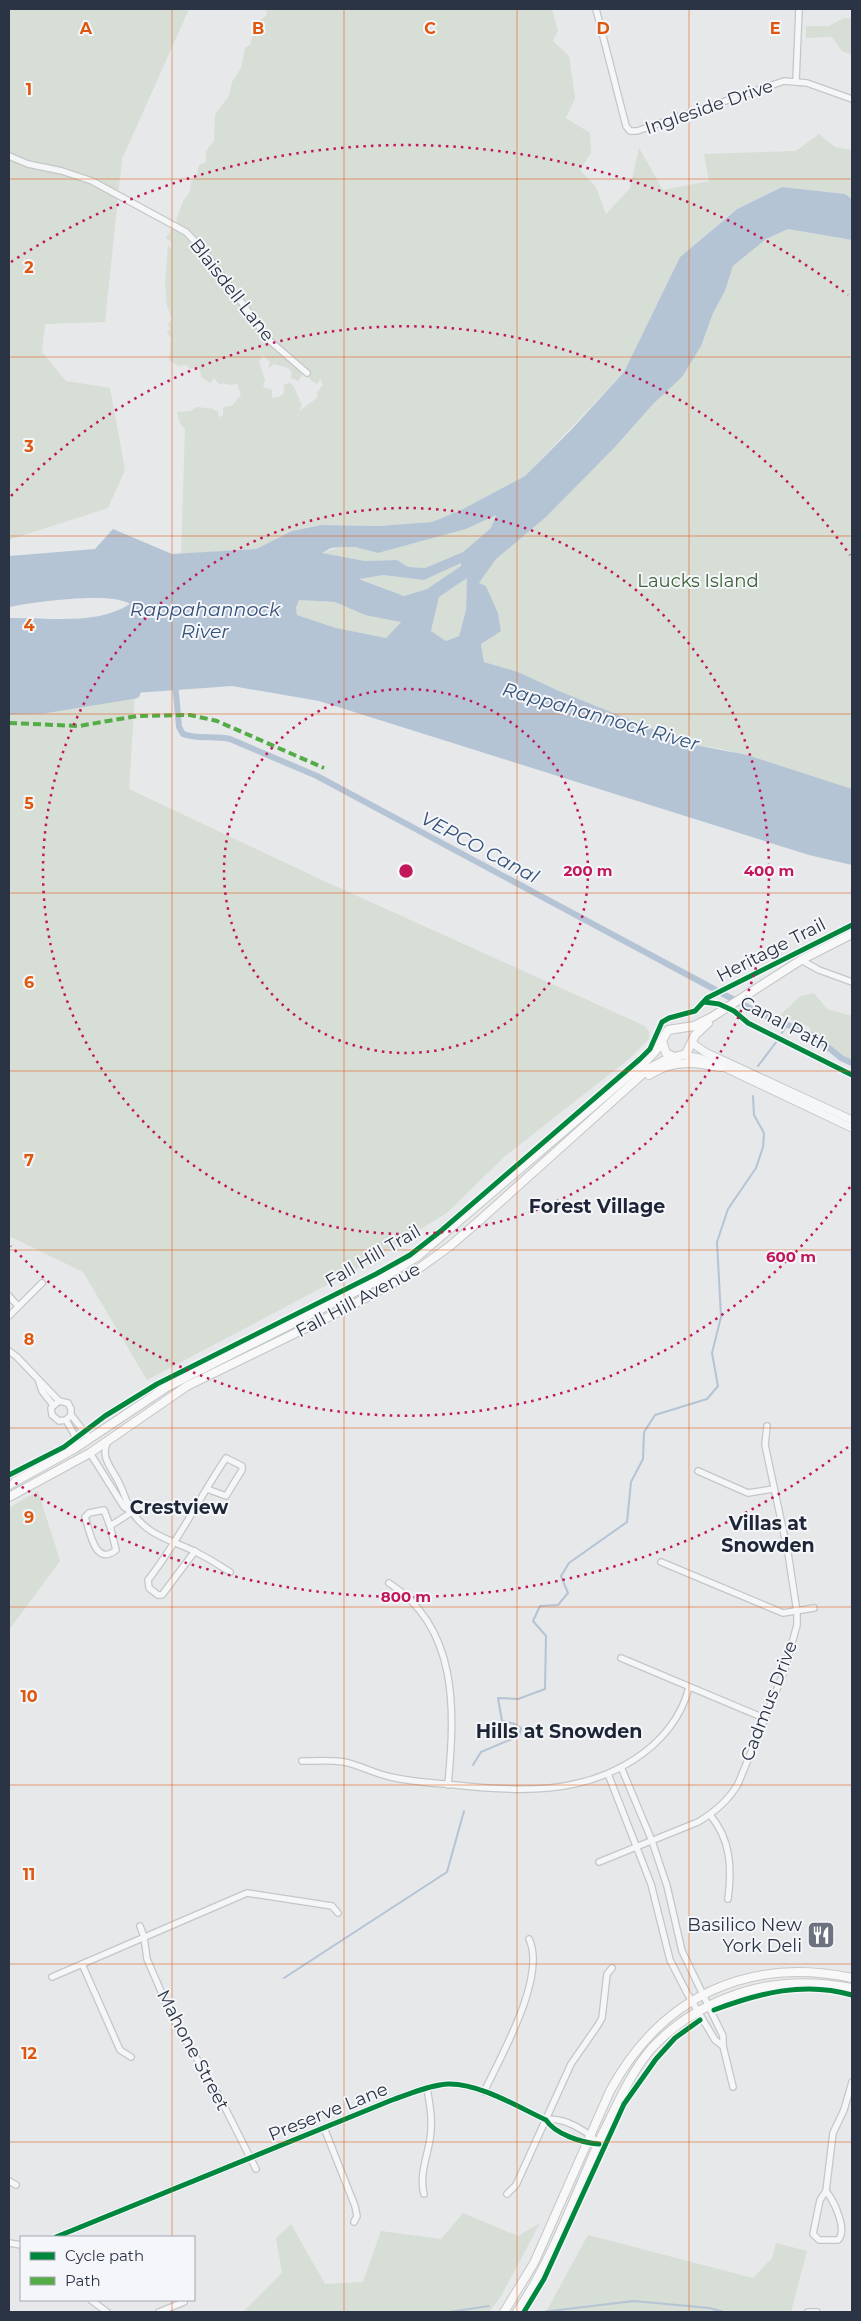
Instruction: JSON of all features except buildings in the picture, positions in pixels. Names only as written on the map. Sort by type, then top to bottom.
[{"type":"main road","name":"Fall Hill Avenue","points":[[9,1485],[74,1449],[167,1387],[386,1276],[418,1256],[647,1060],[668,1030],[694,1026],[715,1015],[801,960],[852,934]]},
{"type":"main road","name":"Fall Hill Avenue","points":[[9,1497],[90,1453],[187,1386],[418,1270],[450,1246],[610,1105],[648,1069],[657,1063],[684,1055],[689,1051],[692,1042],[715,1015]]},
{"type":"main road","points":[[680,1028],[688,1032],[692,1042]]},
{"type":"main road","points":[[662,1041],[666,1053],[674,1057]]},
{"type":"main road","points":[[610,1105],[651,1073],[662,1067],[690,1062],[722,1067]]},
{"type":"main road","points":[[90,1439],[90,1453]]},
{"type":"main road","points":[[504,2312],[534,2263],[610,2091],[633,2052],[660,2024],[692,2001],[734,1982],[776,1973],[810,1972],[852,1978]]},
{"type":"main road","points":[[517,2312],[539,2276],[621,2095],[652,2048],[670,2031],[699,2011],[739,1993],[773,1985],[822,1983],[852,1988]]},
{"type":"street","name":"Ingleside Drive","points":[[596,9],[626,126],[630,131],[637,131],[775,83],[796,81],[852,99]]},
{"type":"street","points":[[796,81],[799,9]]},
{"type":"street","name":"Blaisdell Lane","points":[[9,156],[28,164],[62,171],[92,181],[174,224],[195,240],[264,334],[281,352],[307,373]]},
{"type":"street","points":[[801,960],[819,970],[852,982]]},
{"type":"street","points":[[692,1042],[705,1052],[852,1120]]},
{"type":"street","points":[[684,1055],[700,1058],[722,1067],[852,1128]]},
{"type":"street","points":[[9,1316],[42,1283]]},
{"type":"street","points":[[9,1296],[18,1306]]},
{"type":"street","points":[[9,1351],[59,1401],[66,1402],[70,1406],[71,1415],[90,1439]]},
{"type":"street","points":[[39,1380],[42,1390],[53,1406]]},
{"type":"street","points":[[59,1401],[53,1406],[51,1412],[54,1418],[59,1421],[66,1420],[71,1415]]},
{"type":"street","points":[[66,1420],[74,1434],[74,1449]]},
{"type":"street","name":"Cadmus Drive","points":[[599,1862],[698,1822],[710,1815],[732,1794],[792,1650],[798,1612],[781,1517],[773,1489],[765,1445],[767,1426]]},
{"type":"street","points":[[108,1440],[104,1448],[105,1458],[125,1493],[132,1512],[146,1528],[195,1551],[230,1572]]},
{"type":"street","points":[[90,1453],[124,1508],[132,1512]]},
{"type":"street","points":[[195,1551],[162,1595],[158,1595],[149,1588],[148,1580],[175,1543],[207,1489],[226,1458],[242,1466],[242,1470],[226,1496],[207,1489]]},
{"type":"street","points":[[698,1471],[748,1493],[773,1489]]},
{"type":"street","points":[[104,1510],[110,1526],[116,1550],[104,1555],[96,1549],[85,1517],[89,1513],[104,1510]]},
{"type":"street","points":[[110,1526],[132,1512]]},
{"type":"street","points":[[661,1562],[783,1613],[814,1608]]},
{"type":"street","points":[[389,1583],[420,1608],[438,1642],[452,1708],[453,1727],[448,1785]]},
{"type":"street","points":[[620,1658],[764,1718]]},
{"type":"street","points":[[302,1761],[330,1761],[353,1764],[390,1777],[448,1785],[536,1791],[568,1786],[608,1774],[643,1753],[663,1735],[681,1710],[689,1687]]},
{"type":"street","points":[[621,1767],[652,1841],[667,1886],[682,1951],[707,2007],[723,2036],[723,2046],[733,2087]]},
{"type":"street","points":[[608,1774],[638,1846],[657,1902],[663,1937],[670,1960],[715,2040],[723,2046]]},
{"type":"street","points":[[710,1815],[722,1835],[730,1859],[731,1873],[728,1899]]},
{"type":"street","points":[[52,1977],[247,1893],[332,1906],[338,1913]]},
{"type":"street","name":"Mahone Street","points":[[140,1926],[144,1937],[147,1959],[173,2019],[219,2096],[256,2169]]},
{"type":"street","points":[[484,2092],[532,1981],[534,1948],[529,1939]]},
{"type":"street","points":[[82,1964],[120,2050],[131,2057]]},
{"type":"street","points":[[507,2194],[516,2185],[572,2064],[602,2018],[607,1974],[612,1968]]},
{"type":"street","points":[[826,2191],[833,2200],[840,2220],[842,2234],[838,2240],[819,2240],[813,2234],[820,2200],[826,2191],[833,2133],[850,2099],[852,2082]]},
{"type":"street","name":"Preserve Lane","points":[[62,2236],[324,2128],[427,2088],[448,2084],[466,2085],[484,2092],[546,2120],[550,2127],[587,2143],[599,2144]]},
{"type":"street","points":[[424,2194],[421,2184],[431,2139],[432,2117],[427,2088]]},
{"type":"street","name":"Preserve Lane","points":[[546,2120],[554,2118],[591,2135],[599,2144]]},
{"type":"street","points":[[324,2128],[355,2206],[357,2216],[354,2222]]},
{"type":"street","points":[[9,2181],[16,2185]]},
{"type":"street","points":[[92,2301],[107,2312]]},
{"type":"street","points":[[158,2312],[184,2302]]},
{"type":"street","points":[[808,2312],[817,2312]]},
{"type":"green space","points":[[9,9],[189,9],[122,159],[105,322],[45,324],[42,352],[66,381],[110,388],[125,470],[108,508],[9,540]]},
{"type":"green space","points":[[266,9],[552,9],[558,31],[553,41],[569,56],[575,98],[566,118],[590,133],[591,153],[580,170],[596,187],[606,214],[630,188],[639,148],[663,190],[709,181],[704,154],[796,151],[819,134],[835,147],[852,150],[852,199],[845,194],[782,187],[736,209],[680,257],[624,372],[525,476],[459,511],[432,522],[379,526],[321,525],[292,531],[256,549],[181,554],[185,430],[179,421],[177,412],[190,411],[197,407],[214,409],[218,411],[219,417],[223,416],[223,407],[232,406],[241,395],[237,384],[228,385],[224,383],[220,385],[214,378],[210,383],[201,377],[200,369],[196,367],[190,369],[187,365],[179,366],[169,360],[171,339],[167,332],[170,329],[168,323],[172,320],[167,305],[165,284],[168,245],[171,249],[171,242],[166,238],[172,228],[177,231],[179,230],[194,240],[267,339],[304,372],[298,381],[291,378],[292,372],[288,368],[274,364],[268,368],[270,362],[263,355],[259,362],[265,380],[263,387],[272,390],[272,398],[279,397],[284,393],[284,385],[290,383],[293,385],[302,405],[299,411],[317,398],[318,391],[323,385],[320,379],[317,384],[309,379],[308,373],[270,339],[200,242],[176,221],[183,201],[190,192],[191,182],[196,178],[199,165],[206,162],[206,151],[214,141],[215,114],[229,96],[232,82],[241,68],[245,48],[251,44],[252,35],[257,24],[267,15]]},
{"type":"green space","points":[[844,18],[852,19],[852,55],[842,51],[832,37],[806,38],[806,26],[829,26]]},
{"type":"green space","name":"Laucks Island","points":[[788,229],[852,240],[852,789],[722,749],[690,744],[559,691],[518,672],[484,662],[481,644],[501,630],[498,613],[486,586],[479,583],[496,559],[546,517],[615,447],[654,403],[713,313],[725,291],[733,266],[766,239]]},
{"type":"green space","points":[[496,514],[491,528],[463,552],[425,568],[408,567],[397,560],[365,561],[321,553],[341,547],[355,547],[378,553],[466,529]]},
{"type":"green space","points":[[461,562],[461,566],[427,589],[404,596],[358,578],[383,575],[424,580]]},
{"type":"green space","points":[[467,577],[466,610],[459,636],[446,641],[431,631],[439,597]]},
{"type":"green space","points":[[299,600],[335,602],[365,615],[401,621],[386,638],[336,628],[297,615],[296,608]]},
{"type":"green space","points":[[135,693],[129,789],[324,881],[645,1026],[649,1032],[649,1039],[629,1059],[504,1157],[448,1212],[357,1269],[147,1380],[83,1272],[9,1236],[9,709],[43,708]]},
{"type":"green space","points":[[814,993],[827,1009],[852,1016],[852,1066],[815,1044],[810,1027],[780,1015],[801,996]]},
{"type":"green space","points":[[38,1491],[60,1561],[9,1630],[9,1508]]},
{"type":"green space","points":[[463,2213],[518,2236],[540,2223],[500,2298],[489,2312],[243,2312],[282,2273],[276,2238],[291,2224],[325,2284],[363,2282],[381,2231],[441,2239]]},
{"type":"green space","points":[[588,2235],[753,2278],[772,2258],[776,2243],[807,2251],[791,2312],[546,2312]]},
{"type":"water","name":"Rappahannock River","points":[[782,187],[845,194],[852,199],[852,240],[788,229],[766,239],[733,266],[725,291],[713,313],[701,346],[682,377],[654,403],[615,447],[546,517],[496,559],[479,583],[486,586],[498,613],[501,631],[481,644],[484,662],[518,672],[559,691],[690,744],[747,755],[852,789],[852,865],[809,855],[319,701],[232,686],[135,693],[43,708],[9,709],[9,618],[87,618],[117,611],[130,604],[121,600],[90,598],[53,600],[9,607],[9,556],[95,549],[113,529],[172,554],[256,549],[292,531],[321,525],[379,526],[432,522],[459,511],[525,476],[571,430],[624,372],[680,257],[737,209]],"holes":[[[496,515],[491,528],[463,552],[425,568],[408,567],[397,560],[365,561],[322,553],[331,548],[341,547],[355,547],[378,553],[466,529]],[[461,563],[461,566],[427,589],[404,596],[359,579],[383,575],[424,580]],[[467,578],[466,610],[459,636],[446,641],[431,631],[439,597]],[[299,600],[335,602],[365,615],[401,622],[386,638],[336,628],[297,615],[296,608]]]},
{"type":"waterway","name":"VEPCO Canal","points":[[175,682],[179,727],[183,734],[194,737],[230,739],[317,776],[755,1011],[816,1037],[841,1058],[852,1063]]},
{"type":"waterway","points":[[9,709],[43,708],[135,693]]},
{"type":"waterway","points":[[782,1033],[787,1025]]},
{"type":"waterway","points":[[758,1066],[777,1041]]},
{"type":"waterway","points":[[473,1765],[481,1752],[519,1736],[521,1728],[515,1724],[502,1721],[498,1698],[518,1699],[545,1689],[546,1636],[533,1621],[540,1606],[558,1605],[568,1593],[561,1576],[569,1563],[627,1522],[631,1482],[643,1459],[644,1432],[655,1415],[707,1399],[718,1386],[712,1353],[721,1317],[717,1242],[728,1209],[756,1168],[763,1147],[764,1133],[754,1115],[753,1096]]},
{"type":"waterway","points":[[284,1978],[447,1872],[464,1811]]},
{"type":"waterway","points":[[542,2312],[634,2301],[709,2308],[724,2312]]},
{"type":"waterway","points":[[449,2312],[489,2306]]},
{"type":"marked path","points":[[9,723],[79,726],[137,716],[190,715],[217,721],[324,768]]},
{"type":"cycle path","name":"Heritage Trail","points":[[9,1475],[64,1447],[105,1416],[157,1384],[410,1255],[442,1230],[640,1059],[650,1049],[662,1022],[669,1018],[695,1011],[707,998],[852,925]]},
{"type":"cycle path","name":"Canal Path","points":[[704,1002],[719,1004],[734,1011],[748,1023],[852,1075]]},
{"type":"cycle path","points":[[714,2010],[765,1994],[800,1989],[817,1989],[852,1995]]},
{"type":"cycle path","points":[[524,2312],[544,2279],[624,2104],[656,2059],[675,2038],[700,2020]]},
{"type":"cycle path","points":[[58,2236],[392,2100],[441,2085],[472,2087],[546,2120],[556,2130],[570,2137],[599,2144]]},
{"type":"place","name":"Basilico New York Deli","points":[[821,1935]]},
{"type":"district","name":"Forest Village","points":[[597,1206]]},
{"type":"district","name":"Crestview","points":[[179,1507]]},
{"type":"district","name":"Villas at Snowden","points":[[768,1534]]},
{"type":"district","name":"Hills at Snowden","points":[[559,1731]]}]
